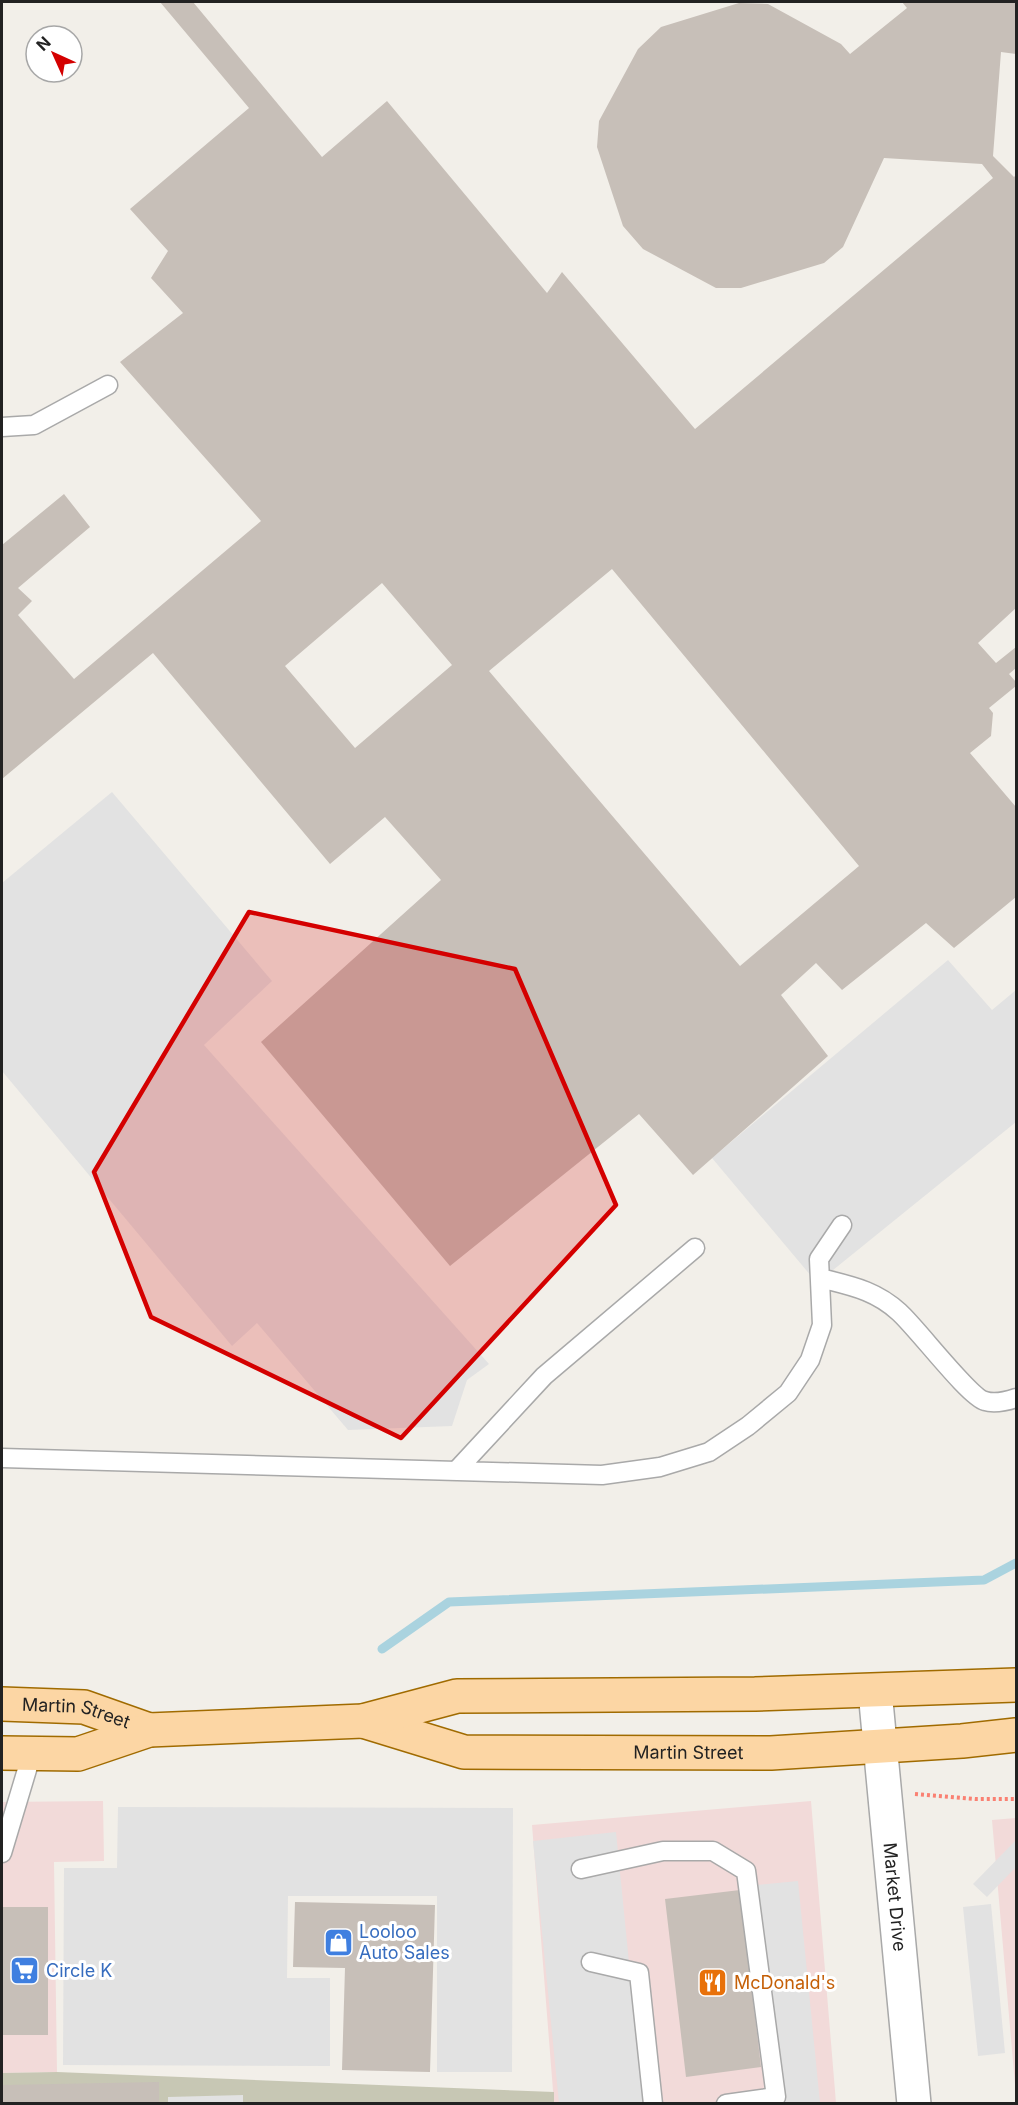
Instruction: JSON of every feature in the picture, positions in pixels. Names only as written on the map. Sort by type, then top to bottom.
[{"type":"main road","name":"Martin Street","points":[[17,1753],[78,1754],[149,1730],[363,1721],[457,1696],[755,1694],[1017,1685]]},
{"type":"main road","name":"Martin Street","points":[[2,1704],[84,1707],[149,1730]]},
{"type":"main road","name":"Martin Street","points":[[363,1721],[464,1752],[771,1753],[962,1742],[1017,1735]]},
{"type":"street","name":"Market Drive","points":[[875,1691],[914,2103]]},
{"type":"lane","points":[[2,427],[34,424],[108,385]]},
{"type":"lane","points":[[2,1458],[602,1475],[660,1467],[709,1452],[748,1426],[788,1393],[810,1360],[822,1325],[819,1259],[842,1225]]},
{"type":"lane","points":[[456,1471],[544,1376],[695,1248]]},
{"type":"lane","points":[[820,1278],[871,1292],[899,1312],[969,1390],[984,1401],[1007,1401],[1017,1398]]},
{"type":"lane","points":[[2,1853],[17,1753]]},
{"type":"lane","points":[[581,1869],[663,1851],[713,1851],[746,1871],[776,2097],[726,2103]]},
{"type":"lane","points":[[591,1962],[639,1973],[653,2103]]},
{"type":"path","points":[[884,1790],[975,1799],[1017,1799]]},
{"type":"highlighted area","points":[[249,912],[515,969],[616,1205],[401,1438],[151,1317],[94,1172]]},
{"type":"shaded area","points":[[112,792],[272,981],[204,1045],[489,1364],[467,1380],[452,1426],[348,1430],[257,1323],[232,1346],[2,1071],[2,883]]},
{"type":"shaded area","points":[[948,960],[992,1010],[1016,990],[1016,1122],[817,1283],[712,1158]]},
{"type":"shaded area","points":[[103,1801],[104,1861],[54,1862],[57,2072],[2,2073],[2,1802]]},
{"type":"shaded area","points":[[811,1801],[836,2103],[554,2103],[532,1825]]},
{"type":"shaded area","points":[[118,1807],[513,1808],[512,2072],[437,2072],[437,1896],[288,1896],[287,1978],[330,1978],[330,2066],[63,2065],[64,1868],[117,1868]]},
{"type":"shaded area","points":[[1016,1818],[1016,2096],[992,1820]]},
{"type":"shaded area","points":[[616,1832],[643,2103],[559,2103],[533,1841]]},
{"type":"shaded area","points":[[1016,1840],[1016,1867],[987,1897],[973,1884]]},
{"type":"shaded area","points":[[798,1881],[820,2103],[779,2103],[757,1885]]},
{"type":"shaded area","points":[[991,1904],[1005,2053],[978,2056],[963,1907]]},
{"type":"shaded area","points":[[57,2072],[554,2092],[554,2103],[2,2103],[2,2073]]},
{"type":"shaded area","points":[[243,2095],[243,2103],[168,2103],[168,2097]]},
{"type":"building","points":[[160,2],[193,2],[322,157],[387,101],[547,293],[562,272],[695,429],[993,178],[982,164],[884,158],[843,247],[824,263],[741,288],[716,288],[643,249],[623,226],[597,147],[599,121],[638,49],[661,27],[739,3],[768,4],[841,44],[850,54],[907,8],[902,2],[1016,2],[1016,54],[1001,52],[993,156],[1014,177],[1016,175],[1016,608],[978,643],[996,663],[1016,647],[1016,668],[1009,674],[1016,682],[1016,686],[989,708],[993,713],[991,736],[970,753],[1016,807],[1016,897],[954,948],[926,923],[842,990],[816,963],[781,995],[828,1056],[693,1175],[639,1114],[450,1266],[261,1042],[441,880],[385,817],[330,864],[153,653],[2,779],[2,545],[64,494],[90,527],[18,588],[32,601],[18,615],[74,679],[261,521],[120,362],[183,313],[151,278],[168,251],[130,209],[249,108]],"holes":[[[612,569],[859,866],[740,966],[489,671]],[[382,583],[452,665],[355,748],[285,666]]]},
{"type":"building","name":"McDonald's","points":[[740,1890],[761,2067],[686,2077],[665,1899]]},
{"type":"building","points":[[295,1902],[435,1905],[430,2072],[342,2070],[345,1968],[293,1967]]},
{"type":"building","name":"Circle K","points":[[2,1907],[48,1907],[48,2035],[2,2035]]},
{"type":"building","points":[[159,2082],[159,2104],[2,2104],[2,2085]]},
{"type":"waterway","points":[[382,1649],[449,1602],[984,1580],[1016,1563]]},
{"type":"place","name":"Looloo Auto Sales","points":[[338,1942]]},
{"type":"place","name":"Circle K","points":[[25,1971]]},
{"type":"place","name":"McDonald's","points":[[713,1983]]}]
